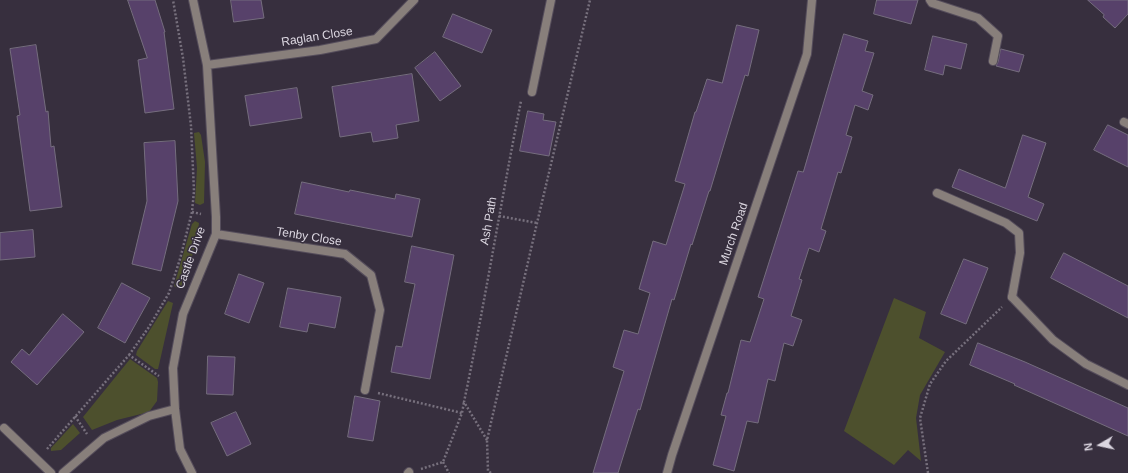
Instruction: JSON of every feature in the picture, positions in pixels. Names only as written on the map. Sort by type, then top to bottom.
[{"type":"street","name":"Castle Drive","points":[[192,473],[180,449],[175,409],[173,368],[183,314],[216,234],[213,146],[207,66],[193,0]]},
{"type":"street","name":"Raglan Close","points":[[207,66],[320,50],[376,39],[414,2],[414,0]]},
{"type":"street","points":[[532,92],[551,0]]},
{"type":"street","name":"Murch Road","points":[[667,473],[674,448],[807,54],[812,0]]},
{"type":"street","points":[[930,0],[932,3],[978,18],[998,36],[993,62]]},
{"type":"street","points":[[937,193],[1006,223],[1019,233],[1020,253],[1012,297],[1053,340],[1086,364],[1128,385]]},
{"type":"street","name":"Tenby Close","points":[[216,234],[345,254],[371,275],[380,310],[365,390]]},
{"type":"street","points":[[63,473],[104,438],[149,416],[175,409]]},
{"type":"street","points":[[4,428],[51,473]]},
{"type":"path","points":[[37,460],[137,346],[169,293],[180,259],[192,212],[194,191],[192,131],[183,58],[173,0]]},
{"type":"path","points":[[491,473],[488,471],[487,440],[536,223],[590,0]]},
{"type":"path","name":"Ash Path","points":[[443,462],[462,413],[477,341],[521,100]]},
{"type":"path","points":[[499,216],[536,223]]},
{"type":"path","points":[[928,473],[920,418],[930,384],[946,361],[1012,297]]},
{"type":"path","points":[[129,355],[174,386]]},
{"type":"path","points":[[365,390],[462,413]]},
{"type":"path","points":[[464,402],[487,440]]},
{"type":"path","points":[[75,416],[95,445]]},
{"type":"path","points":[[409,473],[443,462],[449,473]]},
{"type":"green space","points":[[199,132],[201,135],[205,162],[204,203],[200,205],[195,203],[197,168],[194,133]]},
{"type":"green space","points":[[195,221],[199,223],[195,247],[181,287],[177,288],[174,286],[192,224]]},
{"type":"green space","points":[[894,298],[926,312],[919,338],[945,352],[920,395],[916,418],[921,461],[908,450],[894,465],[844,431]]},
{"type":"green space","points":[[168,301],[173,303],[158,369],[155,369],[136,355]]},
{"type":"green space","points":[[130,359],[157,378],[157,401],[149,412],[117,420],[92,430],[83,417]]},
{"type":"green space","points":[[73,424],[80,433],[61,450],[51,451],[51,448]]},
{"type":"building","points":[[128,0],[155,0],[165,32],[174,109],[145,113],[138,60],[147,58]]},
{"type":"building","points":[[231,0],[261,0],[264,18],[234,22]]},
{"type":"building","points":[[877,0],[918,0],[911,24],[874,14]]},
{"type":"building","points":[[1088,0],[1128,0],[1128,14],[1115,28]]},
{"type":"building","points":[[453,14],[492,30],[482,53],[443,37]]},
{"type":"building","points":[[737,25],[759,30],[748,76],[745,75],[710,191],[692,245],[691,244],[674,300],[672,299],[640,410],[638,409],[618,473],[593,473],[624,371],[613,367],[624,330],[638,334],[650,293],[639,289],[653,241],[666,245],[685,184],[675,181],[695,112],[707,79],[722,83]]},
{"type":"building","points":[[844,34],[868,41],[865,51],[874,53],[862,91],[873,95],[868,110],[855,105],[846,135],[852,137],[841,173],[838,172],[821,229],[826,231],[819,252],[809,248],[799,279],[802,280],[791,316],[802,320],[793,346],[784,343],[775,381],[768,379],[758,423],[747,421],[734,471],[713,465],[726,416],[721,415],[741,340],[750,342],[764,299],[758,297],[798,171],[803,172]]},
{"type":"building","points":[[933,36],[967,44],[961,69],[945,65],[943,75],[925,70]]},
{"type":"building","points":[[36,45],[46,112],[48,111],[51,147],[54,146],[62,207],[30,211],[17,116],[20,115],[10,49]]},
{"type":"building","points":[[1001,49],[1024,55],[1019,72],[996,66]]},
{"type":"building","points":[[435,52],[461,86],[440,101],[415,68]]},
{"type":"building","points":[[412,74],[419,121],[396,125],[398,138],[373,142],[371,132],[340,137],[332,87]]},
{"type":"building","points":[[297,88],[302,118],[250,126],[245,96]]},
{"type":"building","points":[[528,111],[544,114],[543,120],[556,122],[549,156],[520,151]]},
{"type":"building","points":[[1108,125],[1128,135],[1128,167],[1094,150]]},
{"type":"building","points":[[1023,135],[1046,143],[1028,197],[1044,204],[1037,221],[952,187],[959,169],[1005,188]]},
{"type":"building","points":[[175,141],[178,201],[161,271],[132,264],[147,201],[144,143]]},
{"type":"building","points":[[302,182],[349,192],[350,190],[395,199],[396,194],[420,199],[412,237],[295,214]]},
{"type":"building","points":[[33,230],[35,257],[0,260],[0,233]]},
{"type":"building","points":[[412,246],[454,255],[430,379],[391,372],[396,346],[402,347],[415,284],[405,282]]},
{"type":"building","points":[[1064,253],[1128,286],[1128,318],[1051,278]]},
{"type":"building","points":[[964,259],[988,268],[966,324],[941,314]]},
{"type":"building","points":[[239,274],[264,283],[249,323],[225,314]]},
{"type":"building","points":[[122,283],[150,298],[125,343],[98,328]]},
{"type":"building","points":[[288,288],[341,297],[335,328],[309,323],[307,332],[280,327]]},
{"type":"building","points":[[63,314],[84,332],[37,385],[11,362],[22,349],[29,355]]},
{"type":"building","points":[[978,343],[1025,362],[1128,408],[1128,436],[970,365]]},
{"type":"building","points":[[208,356],[235,357],[233,395],[207,394]]},
{"type":"building","points":[[355,396],[380,401],[373,441],[348,437]]},
{"type":"building","points":[[236,412],[251,444],[227,456],[211,423]]}]
